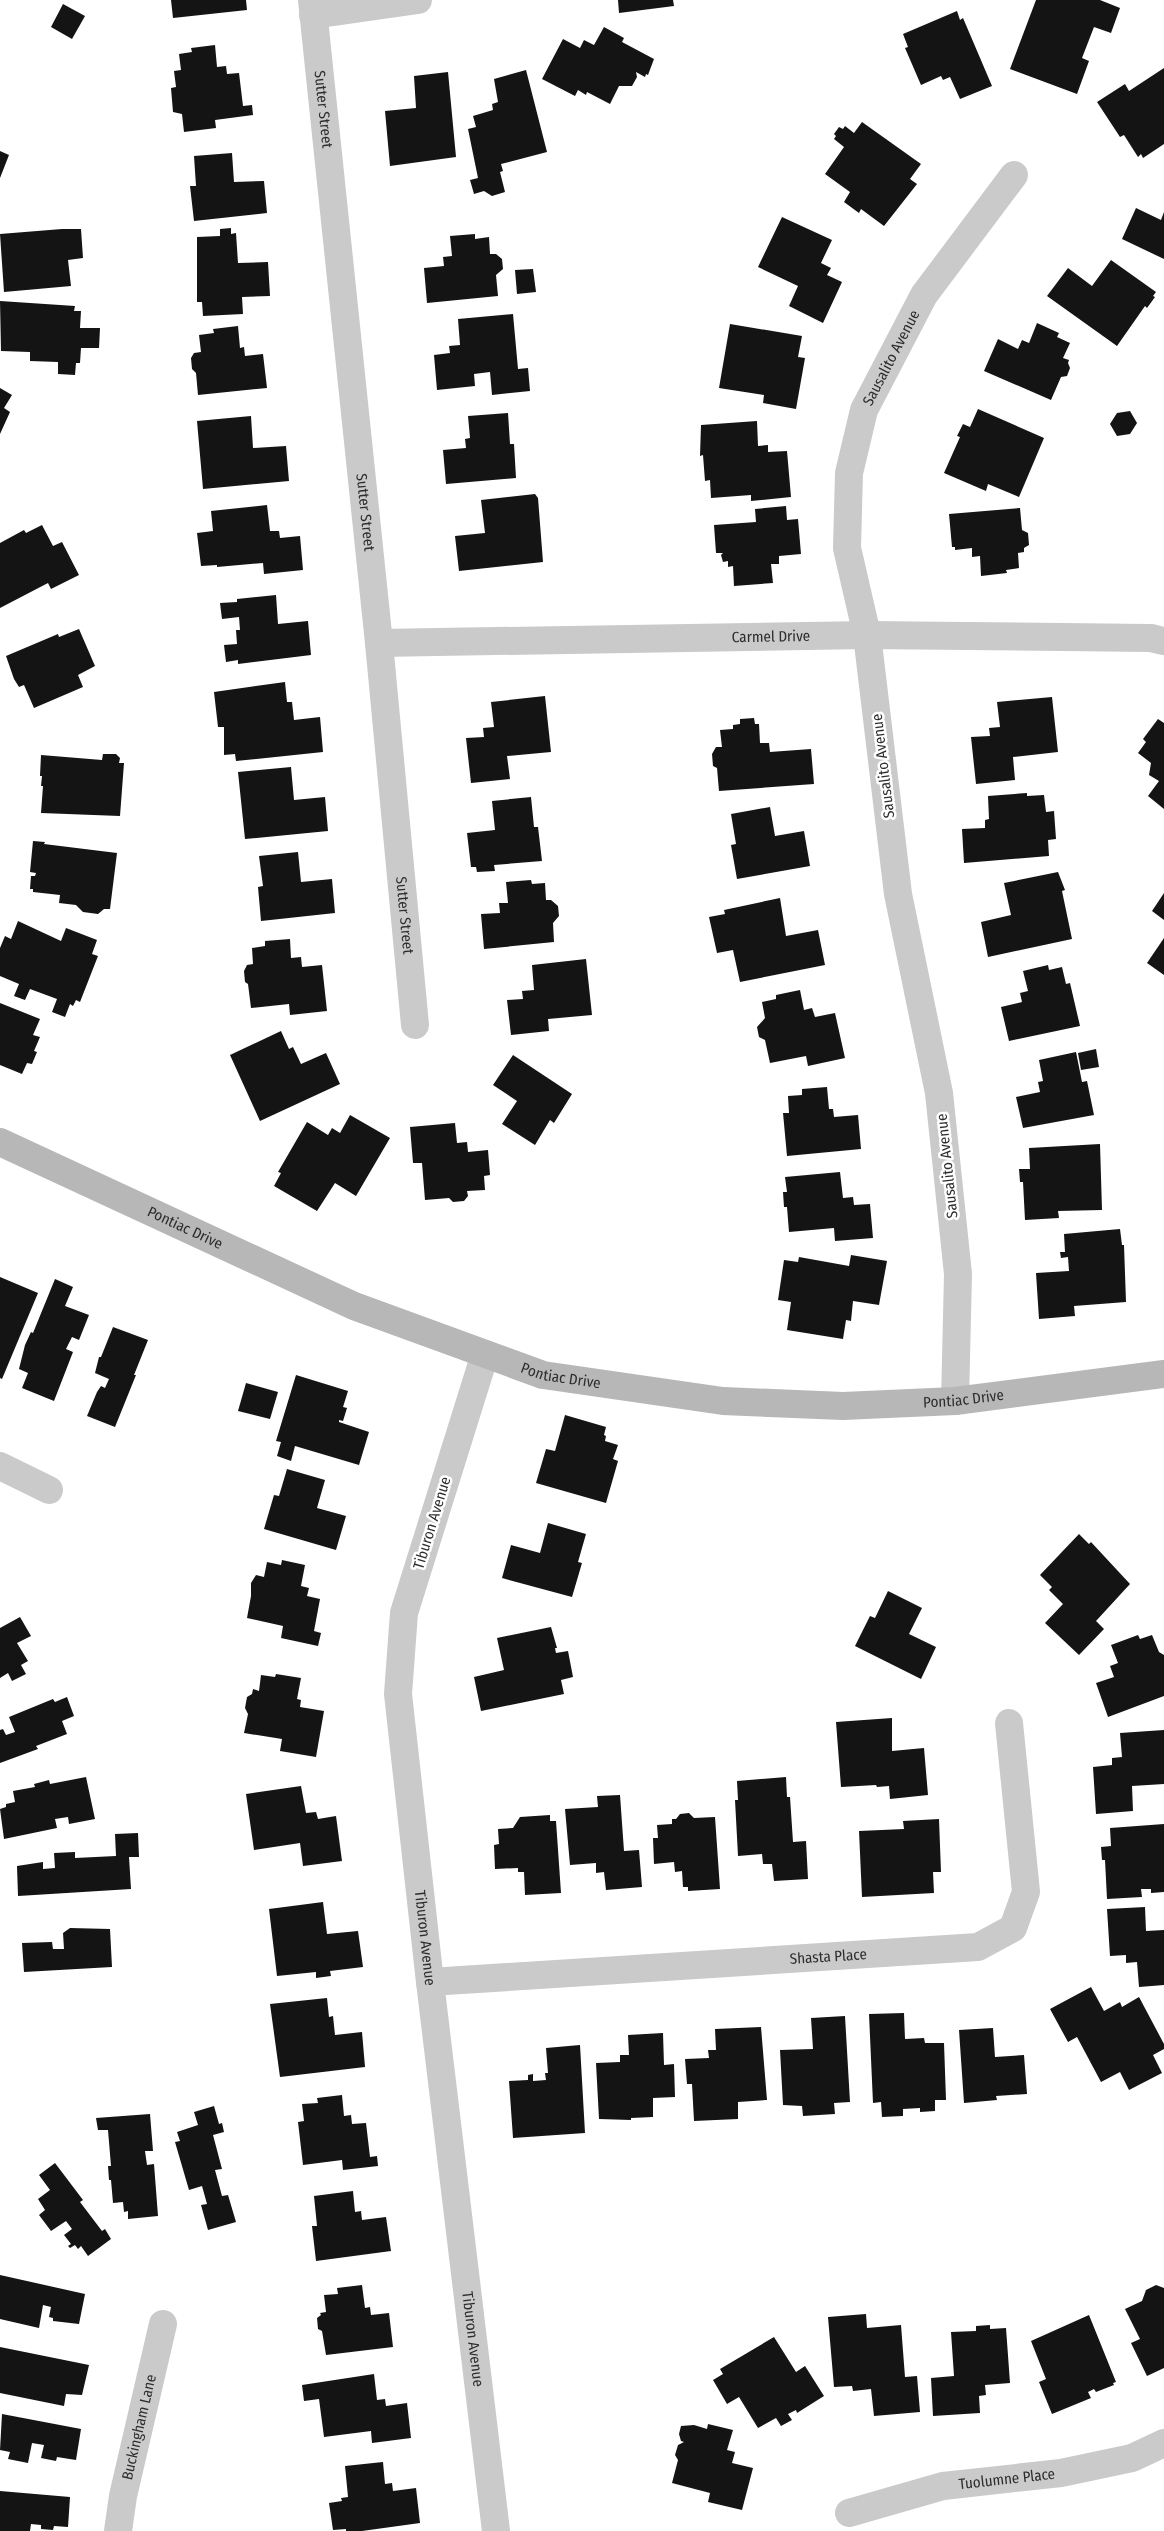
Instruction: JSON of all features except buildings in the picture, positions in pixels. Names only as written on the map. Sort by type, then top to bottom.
[{"type":"main road","name":"Pontiac Drive","points":[[0,1142],[354,1306],[542,1375],[723,1401],[843,1406],[955,1401],[1164,1374]]},
{"type":"street","points":[[312,8],[418,0]]},
{"type":"street","name":"Sutter Street","points":[[312,8],[379,643],[415,1025]]},
{"type":"street","name":"Sausalito Avenue","points":[[955,1401],[958,1274],[939,1093],[898,894],[867,635],[847,548],[849,473],[864,410],[924,295],[1014,175]]},
{"type":"street","name":"Carmel Drive","points":[[379,643],[867,635],[1151,638],[1164,641]]},
{"type":"street","name":"Tiburon Avenue","points":[[485,1354],[404,1612],[398,1694],[430,1982],[496,2531]]},
{"type":"street","points":[[0,1466],[49,1490]]},
{"type":"street","name":"Shasta Place","points":[[430,1982],[978,1947],[1013,1928],[1026,1892],[1009,1723]]},
{"type":"street","name":"Buckingham Lane","points":[[118,2531],[123,2496],[163,2324]]},
{"type":"street","name":"Tuolumne Place","points":[[849,2513],[943,2486],[1061,2473],[1132,2458],[1164,2442]]}]
